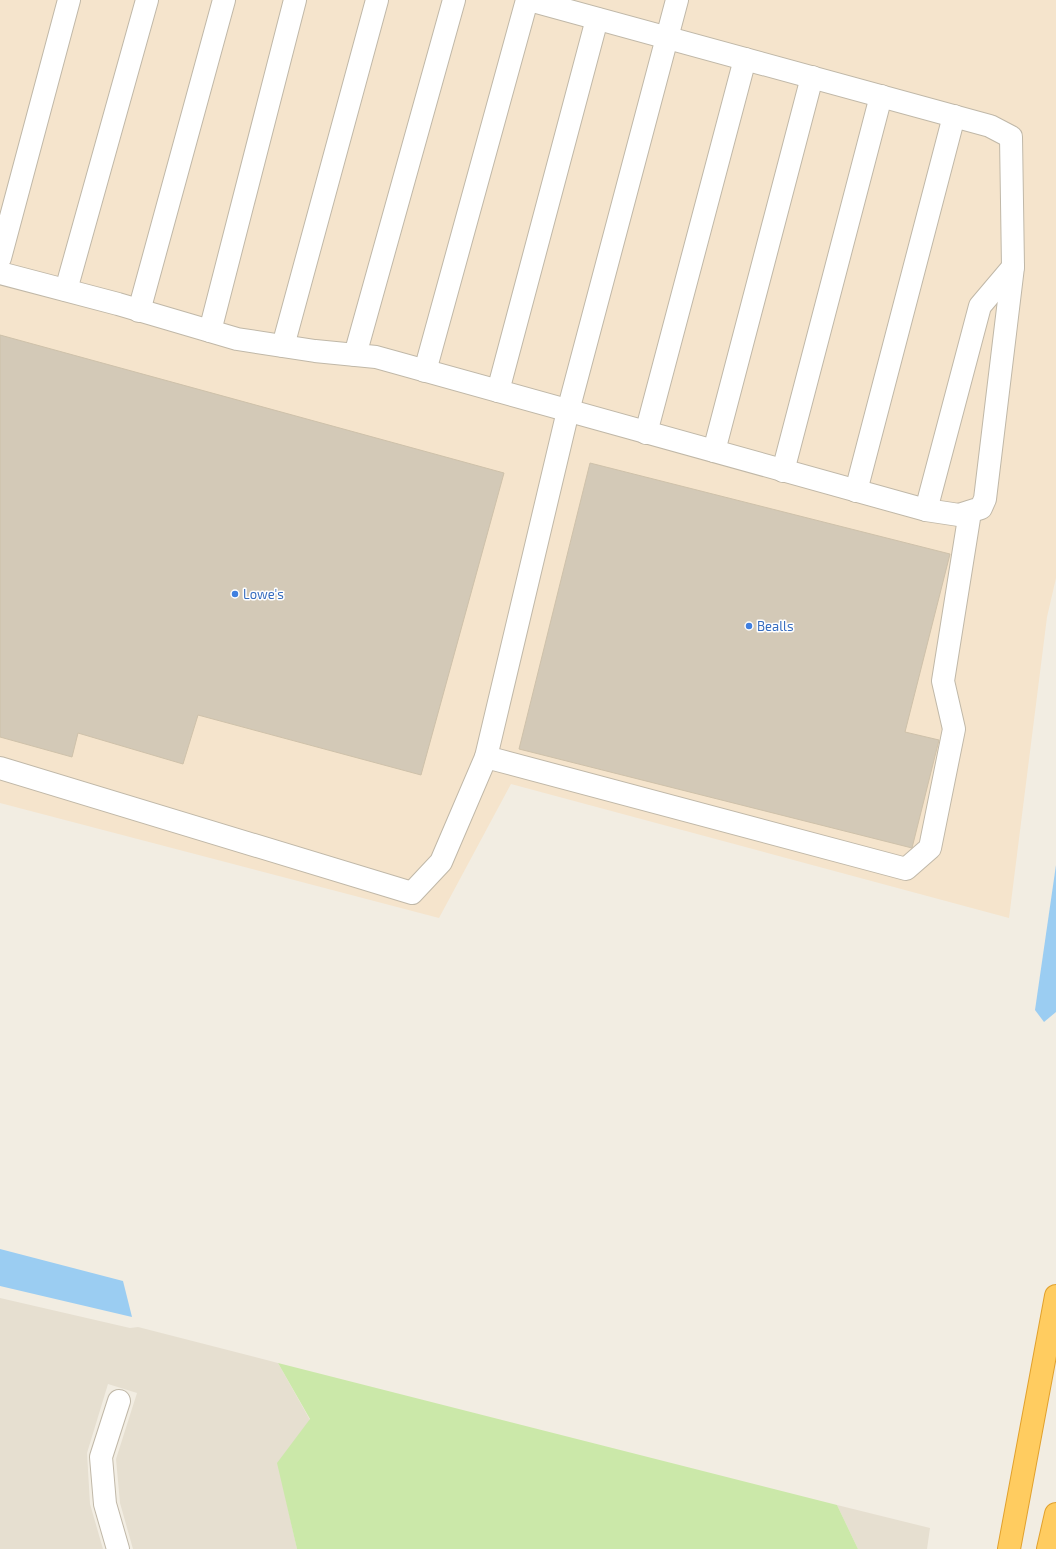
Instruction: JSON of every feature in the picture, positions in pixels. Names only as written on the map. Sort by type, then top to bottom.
[{"type":"highway","points":[[1009,1549],[1056,1296]]},
{"type":"highway","points":[[1048,1549],[1056,1514]]},
{"type":"street","points":[[0,258],[69,0]]},
{"type":"street","points":[[66,290],[147,0]]},
{"type":"street","points":[[139,310],[224,0]]},
{"type":"street","points":[[210,331],[295,0]]},
{"type":"street","points":[[284,346],[377,0]]},
{"type":"street","points":[[355,355],[454,0]]},
{"type":"street","points":[[0,273],[139,310],[237,339],[376,357],[425,371],[498,390],[714,452],[926,510],[959,515],[981,508],[985,499],[1013,267],[1011,137],[990,126],[528,0],[425,371]]},
{"type":"street","points":[[0,768],[412,894],[441,862],[486,757],[568,411],[677,0]]},
{"type":"street","points":[[498,390],[597,19]]},
{"type":"street","points":[[646,433],[745,59]]},
{"type":"street","points":[[714,452],[812,78]]},
{"type":"street","points":[[783,471],[881,96]]},
{"type":"street","points":[[856,491],[954,116]]},
{"type":"street","points":[[926,510],[980,306],[1013,267]]},
{"type":"street","points":[[486,757],[906,869],[930,848],[954,728],[943,681],[970,512]]},
{"type":"street","points":[[118,1401],[101,1457],[106,1504],[118,1549]]},
{"type":"shaded area","points":[[0,0],[1056,0],[1056,578],[1047,617],[1009,918],[511,784],[439,918],[0,803]]},
{"type":"shaded area","points":[[0,1298],[130,1328],[138,1327],[278,1363],[310,1420],[278,1463],[297,1549],[133,1549],[120,1503],[116,1459],[137,1393],[108,1384],[87,1453],[90,1504],[103,1549],[0,1549]]},
{"type":"shaded area","points":[[837,1505],[930,1528],[927,1549],[858,1549]]},
{"type":"green space","points":[[278,1363],[837,1505],[858,1549],[297,1549],[277,1463],[310,1419]]},
{"type":"water","points":[[1056,865],[1056,1012],[1044,1022],[1035,1010]]},
{"type":"water","points":[[0,1249],[123,1281],[132,1317],[0,1286]]},
{"type":"building","name":"Lowe's","points":[[0,335],[504,473],[421,775],[198,715],[183,764],[78,733],[72,757],[0,737]]},
{"type":"building","points":[[590,463],[950,554],[905,732],[939,740],[912,848],[519,749]]},
{"type":"place","name":"Lowe's","points":[[235,594]]},
{"type":"place","name":"Bealls","points":[[749,626]]}]
